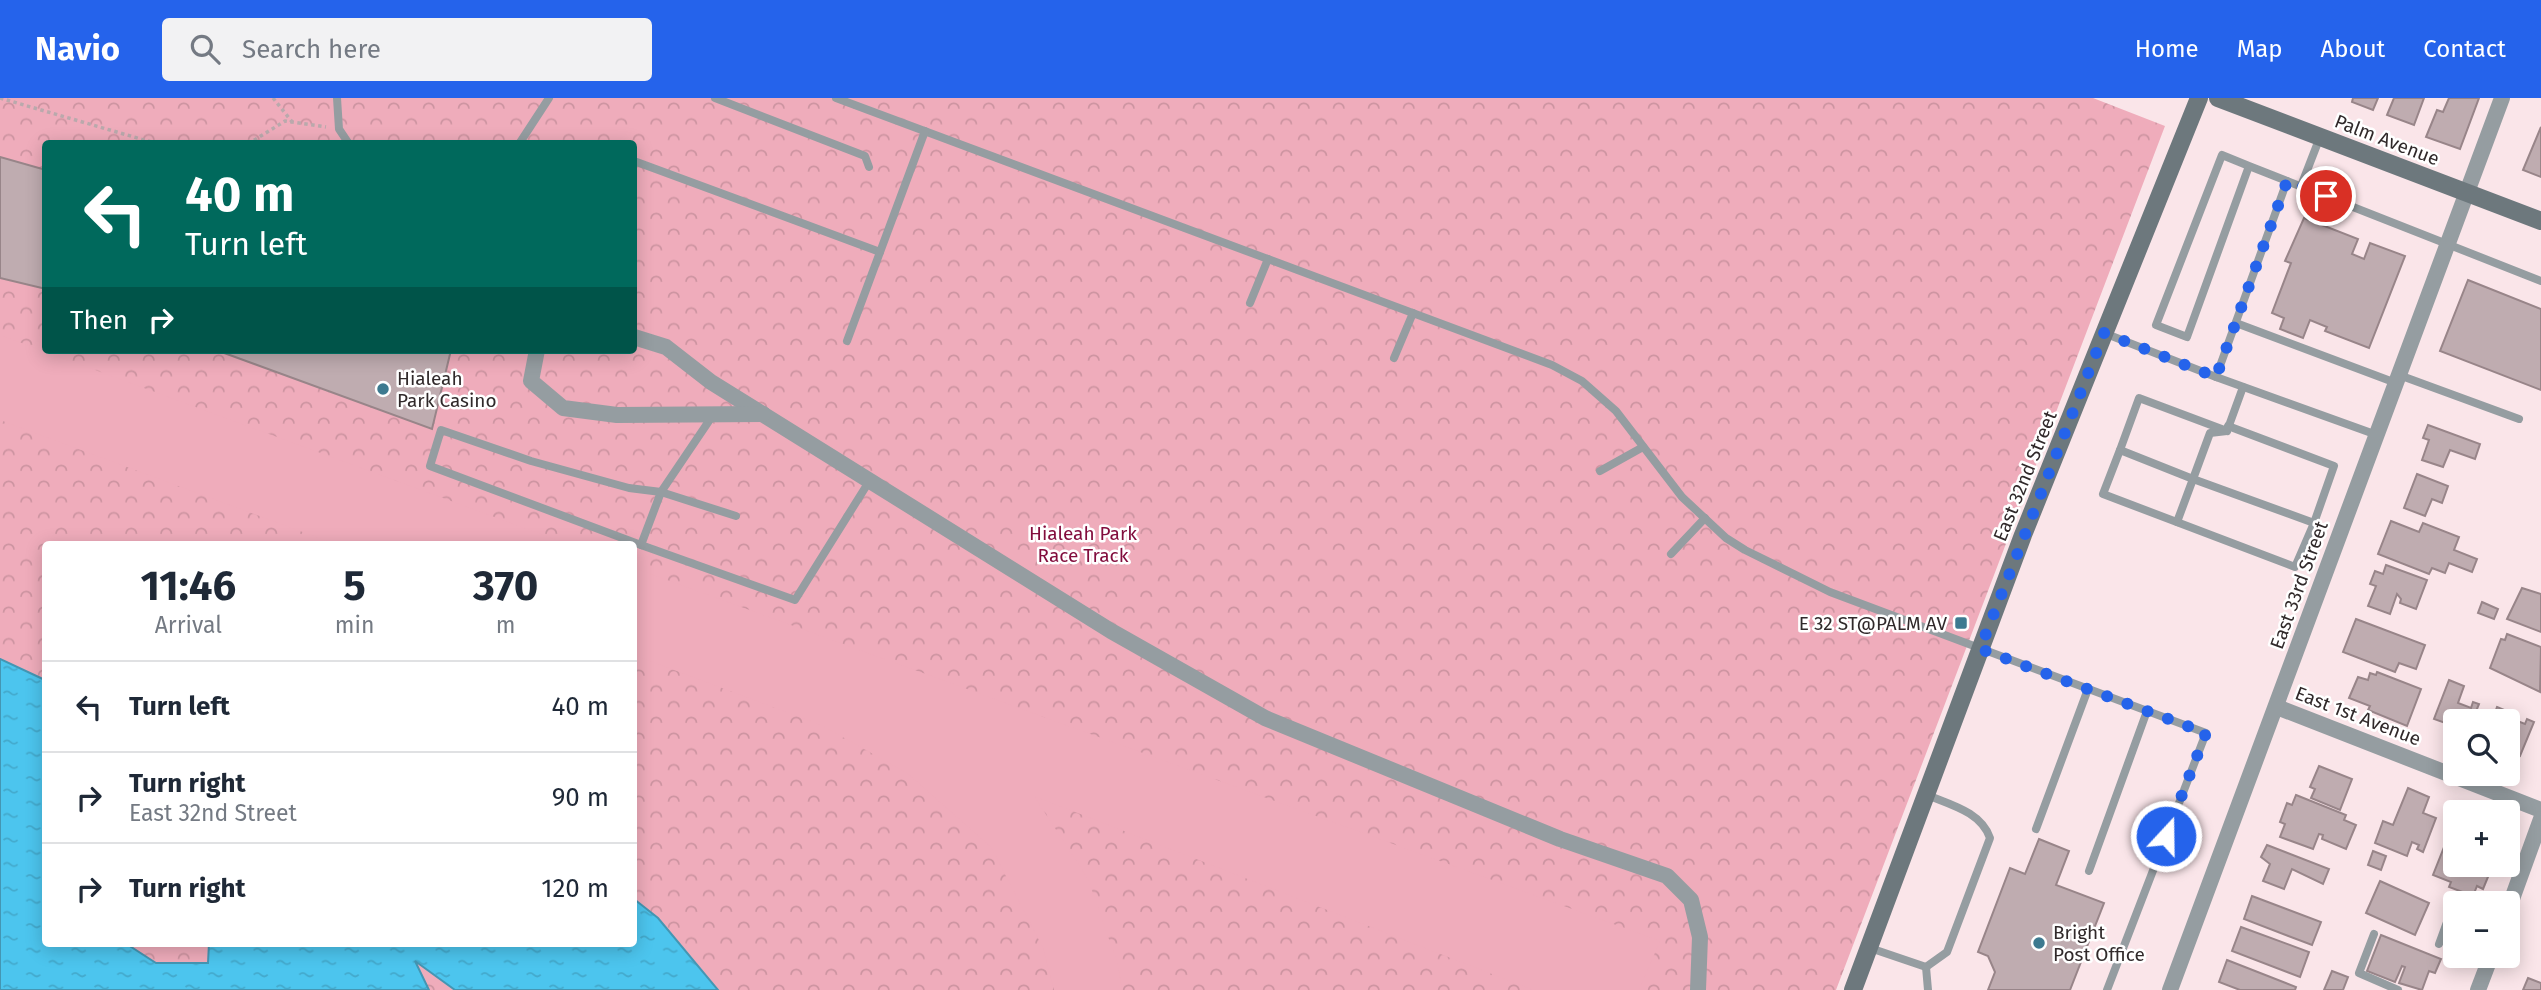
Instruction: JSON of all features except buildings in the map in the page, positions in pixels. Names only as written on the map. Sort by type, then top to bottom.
[{"type":"street","name":"East 32nd Street","points":[[1853,990],[1980,649],[2199,98]]},
{"type":"street","name":"Palm Avenue","points":[[2218,98],[2541,221]]},
{"type":"street","name":"East 33rd Street","points":[[2170,990],[2502,98]]},
{"type":"street","points":[[637,338],[666,347],[711,382],[1111,631],[1265,718],[1560,839],[1667,876],[1691,900],[1700,937],[1698,990]]},
{"type":"street","points":[[536,354],[531,381],[563,408],[617,415],[763,414]]},
{"type":"street","name":"East 1st Avenue","points":[[2277,707],[2541,810]]},
{"type":"street","points":[[2515,891],[2541,819]]},
{"type":"street","points":[[2478,990],[2486,968]]},
{"type":"lane","points":[[337,98],[340,140]]},
{"type":"lane","points":[[522,140],[549,98]]},
{"type":"lane","points":[[715,98],[865,156],[870,167]]},
{"type":"lane","points":[[836,98],[1552,365],[1582,381],[1616,411],[1682,496],[1745,550],[1830,592],[2206,733],[2107,990]]},
{"type":"lane","points":[[338,129],[346,140]]},
{"type":"lane","points":[[848,341],[925,131]]},
{"type":"lane","points":[[2301,187],[2320,137]]},
{"type":"lane","points":[[2249,166],[2187,337],[2156,325],[2222,155],[2541,281]]},
{"type":"lane","points":[[637,161],[880,252]]},
{"type":"lane","points":[[2216,377],[2287,181]]},
{"type":"lane","points":[[1250,303],[1268,259]]},
{"type":"lane","points":[[1394,358],[1413,313]]},
{"type":"lane","points":[[2236,323],[2519,419]]},
{"type":"lane","points":[[2104,333],[2377,435]]},
{"type":"lane","points":[[2227,428],[2243,387]]},
{"type":"lane","points":[[2139,398],[2334,466],[2295,567],[2103,494],[2120,450],[2139,398]]},
{"type":"lane","points":[[641,545],[661,492],[713,415]]},
{"type":"lane","points":[[2177,522],[2210,433],[2227,428]]},
{"type":"lane","points":[[630,541],[430,466],[442,430],[531,461],[629,488],[661,492],[736,516]]},
{"type":"lane","points":[[1600,471],[1643,447]]},
{"type":"lane","points":[[2120,450],[2314,523]]},
{"type":"lane","points":[[637,544],[795,600],[870,480]]},
{"type":"lane","points":[[1671,554],[1705,518]]},
{"type":"lane","points":[[2036,829],[2088,689]]},
{"type":"lane","points":[[2089,871],[2147,711]]},
{"type":"lane","points":[[1926,794],[1979,818],[1986,825],[1990,838],[1947,952],[1926,967]]},
{"type":"lane","points":[[2439,944],[2443,933]]},
{"type":"lane","points":[[2374,934],[2359,974],[2398,990]]},
{"type":"lane","points":[[1868,947],[1926,967]]},
{"type":"lane","points":[[1926,967],[1928,990]]},
{"type":"path","points":[[0,98],[144,140]]},
{"type":"path","points":[[273,98],[293,122]]},
{"type":"path","points":[[254,140],[285,121],[338,129]]},
{"type":"green space","name":"Hialeah Park Race Track","points":[[0,98],[2093,98],[2165,126],[1836,990],[0,990]]},
{"type":"green space","points":[[0,335],[42,350],[42,354],[52,354],[560,541],[327,541],[0,420]]},
{"type":"green space","points":[[637,569],[1660,941],[1639,990],[1533,990],[1034,796],[1088,879],[1118,965],[1122,990],[1054,990],[1043,948],[991,847],[907,773],[821,725],[637,656]]},
{"type":"water","points":[[0,659],[42,679],[42,947],[131,947],[156,963],[208,963],[209,947],[637,947],[637,901],[658,918],[718,990],[455,990],[415,961],[429,990],[0,990]]},
{"type":"place","name":"Hialeah Park Casino","points":[[383,389]]},
{"type":"place","name":"E 32 ST@PALM AV","points":[[1961,623]]},
{"type":"place","name":"Bright Post Office","points":[[2039,943]]},
{"type":"route","points":[[2166,836],[2206,733],[1980,649],[2104,333],[2216,377],[2287,181],[2326,196]]}]
